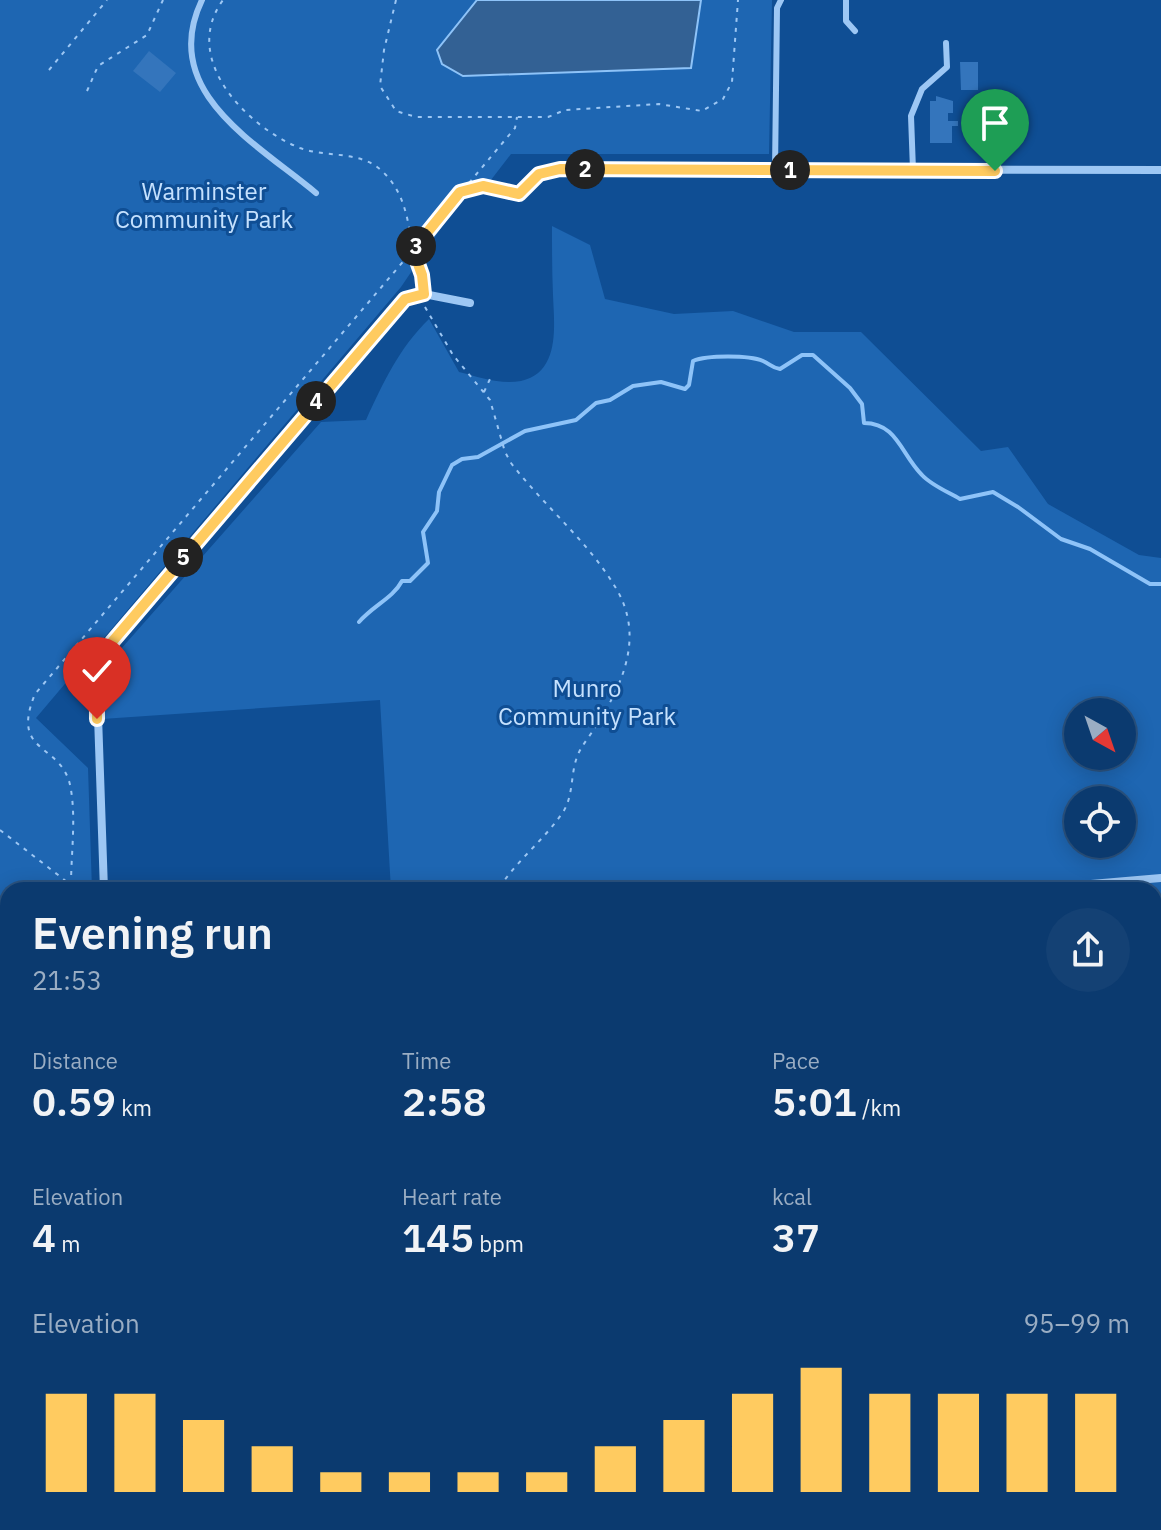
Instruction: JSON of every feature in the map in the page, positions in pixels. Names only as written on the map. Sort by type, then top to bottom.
[{"type":"street","points":[[519,194],[539,174],[560,169],[1161,170]]},
{"type":"street","points":[[104,882],[97,687],[102,656],[221,511],[405,299],[424,294],[470,303]]},
{"type":"street","points":[[1100,882],[1161,878]]},
{"type":"lane","points":[[202,0],[196,13],[189,54],[202,91],[224,117],[316,193]]},
{"type":"lane","points":[[775,170],[777,8],[781,0]]},
{"type":"lane","points":[[846,0],[846,21],[855,31]]},
{"type":"lane","points":[[913,170],[911,116],[922,89],[947,67],[946,43]]},
{"type":"path","points":[[49,70],[107,0]]},
{"type":"path","points":[[87,91],[98,66],[147,35],[163,0]]},
{"type":"path","points":[[223,0],[217,9],[211,33],[214,72],[245,111],[296,147],[317,154],[360,159],[381,170],[402,197],[413,250],[422,275],[425,308],[453,355],[490,400],[505,452],[527,483],[602,568],[618,591],[628,616],[631,643],[615,695],[577,758],[573,786],[563,813],[505,882]]},
{"type":"path","points":[[396,0],[384,50],[380,86],[396,111],[416,117],[548,117],[565,110],[659,104],[702,111],[723,99],[732,82],[738,0]]},
{"type":"path","points":[[71,882],[72,792],[68,776],[27,730],[26,716],[35,694],[515,128],[517,117]]},
{"type":"path","points":[[460,192],[483,186],[519,194]]},
{"type":"path","points":[[484,393],[490,379]]},
{"type":"path","points":[[0,830],[67,882]]},
{"type":"green space","name":"Warminster Community Park","points":[[0,0],[772,0],[769,154],[511,154],[484,189],[464,194],[401,287],[36,718],[88,768],[92,882],[0,882]]},
{"type":"green space","name":"Munro Community Park","points":[[552,226],[590,245],[605,299],[674,314],[733,311],[794,332],[861,332],[981,451],[1008,447],[1048,504],[1139,555],[1161,558],[1161,882],[391,882],[380,700],[102,719],[113,658],[321,422],[366,420],[400,354],[429,319],[459,372],[490,380],[513,382],[534,376],[543,368],[552,346]]},
{"type":"shaded area","points":[[477,0],[701,0],[691,68],[463,76],[442,64],[437,50]]},
{"type":"building","points":[[149,51],[176,73],[160,92],[133,71]]},
{"type":"building","points":[[960,62],[978,62],[978,90],[961,90]]},
{"type":"building","points":[[936,96],[953,101],[953,113],[948,113],[948,121],[958,121],[958,126],[952,126],[952,143],[930,143],[930,101],[936,101]]},
{"type":"waterway","points":[[359,622],[394,592],[402,581],[410,581],[428,563],[423,532],[437,511],[439,492],[452,465],[462,459],[478,457],[525,431],[576,420],[596,403],[610,400],[633,386],[661,382],[685,389],[689,385],[693,361],[718,357],[757,359],[780,369],[802,355],[813,355],[850,388],[862,404],[864,423],[875,424],[891,434],[915,467],[935,485],[960,499],[993,492],[1061,539],[1090,549],[1150,584],[1161,584]]},
{"type":"route","points":[[97,719],[97,687],[102,656],[405,299],[424,294],[422,275],[413,250],[460,192],[483,186],[519,194],[539,174],[560,169],[995,171]]}]
